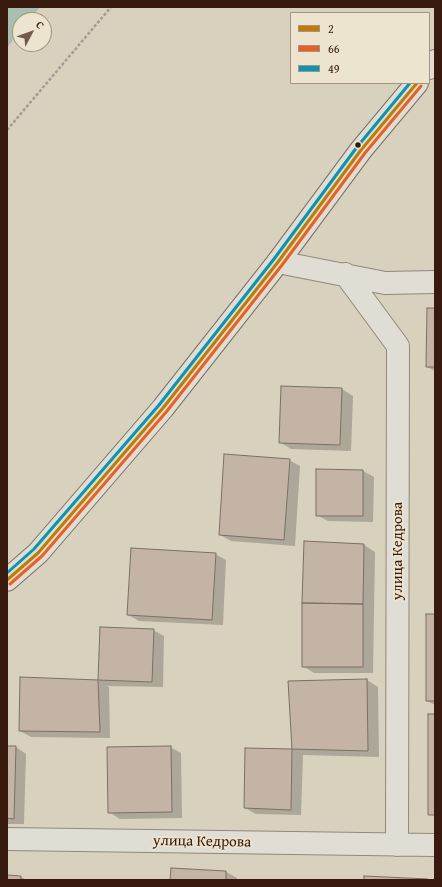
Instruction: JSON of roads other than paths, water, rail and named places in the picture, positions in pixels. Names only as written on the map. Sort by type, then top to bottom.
[{"type":"street","points":[[7,580],[38,553],[163,408],[278,262],[361,150],[415,84]]},
{"type":"street","points":[[278,262],[385,283],[435,282]]},
{"type":"street","name":"улица Кедрова","points":[[345,274],[398,346],[397,845]]},
{"type":"street","name":"улица Кедрова","points":[[7,839],[397,845],[435,844]]}]
